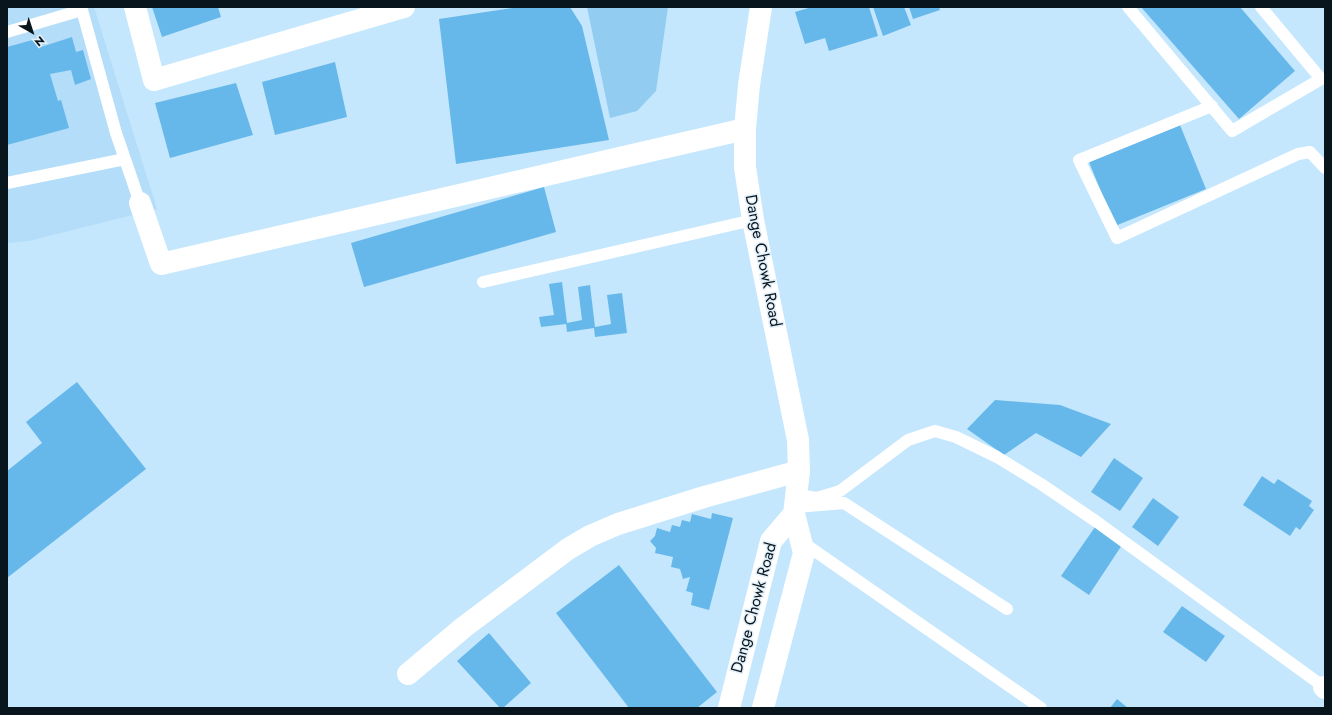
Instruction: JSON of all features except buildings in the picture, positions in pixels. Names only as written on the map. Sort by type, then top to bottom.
[{"type":"street","points":[[135,7],[154,80],[404,7]]},
{"type":"street","name":"Dange Chowk Road","points":[[764,708],[804,553],[796,505],[799,471],[798,440],[754,220],[745,167],[745,129],[749,85],[765,9]]},
{"type":"street","points":[[140,203],[161,264],[745,129]]},
{"type":"street","points":[[408,674],[464,627],[568,548],[590,536],[618,524],[704,497],[799,471]]},
{"type":"street","name":"Dange Chowk Road","points":[[729,708],[771,541],[796,505]]},
{"type":"lane","points":[[1128,7],[1232,131],[1323,81],[1261,7]]},
{"type":"lane","points":[[7,32],[82,10],[116,133],[140,203]]},
{"type":"lane","points":[[1212,106],[1079,160],[1117,238],[1298,154],[1310,152],[1325,168]]},
{"type":"lane","points":[[7,183],[125,159]]},
{"type":"lane","points":[[483,282],[754,220]]},
{"type":"lane","points":[[796,505],[840,491],[908,440],[935,431],[956,437],[997,457],[1078,509],[1324,688]]},
{"type":"lane","points":[[796,505],[844,503],[1007,608]]},
{"type":"lane","points":[[801,541],[1041,708]]},
{"type":"shaded area","points":[[7,7],[94,7],[157,209],[29,241],[7,243]]},
{"type":"shaded area","points":[[587,7],[668,7],[656,91],[637,111],[610,118]]}]
